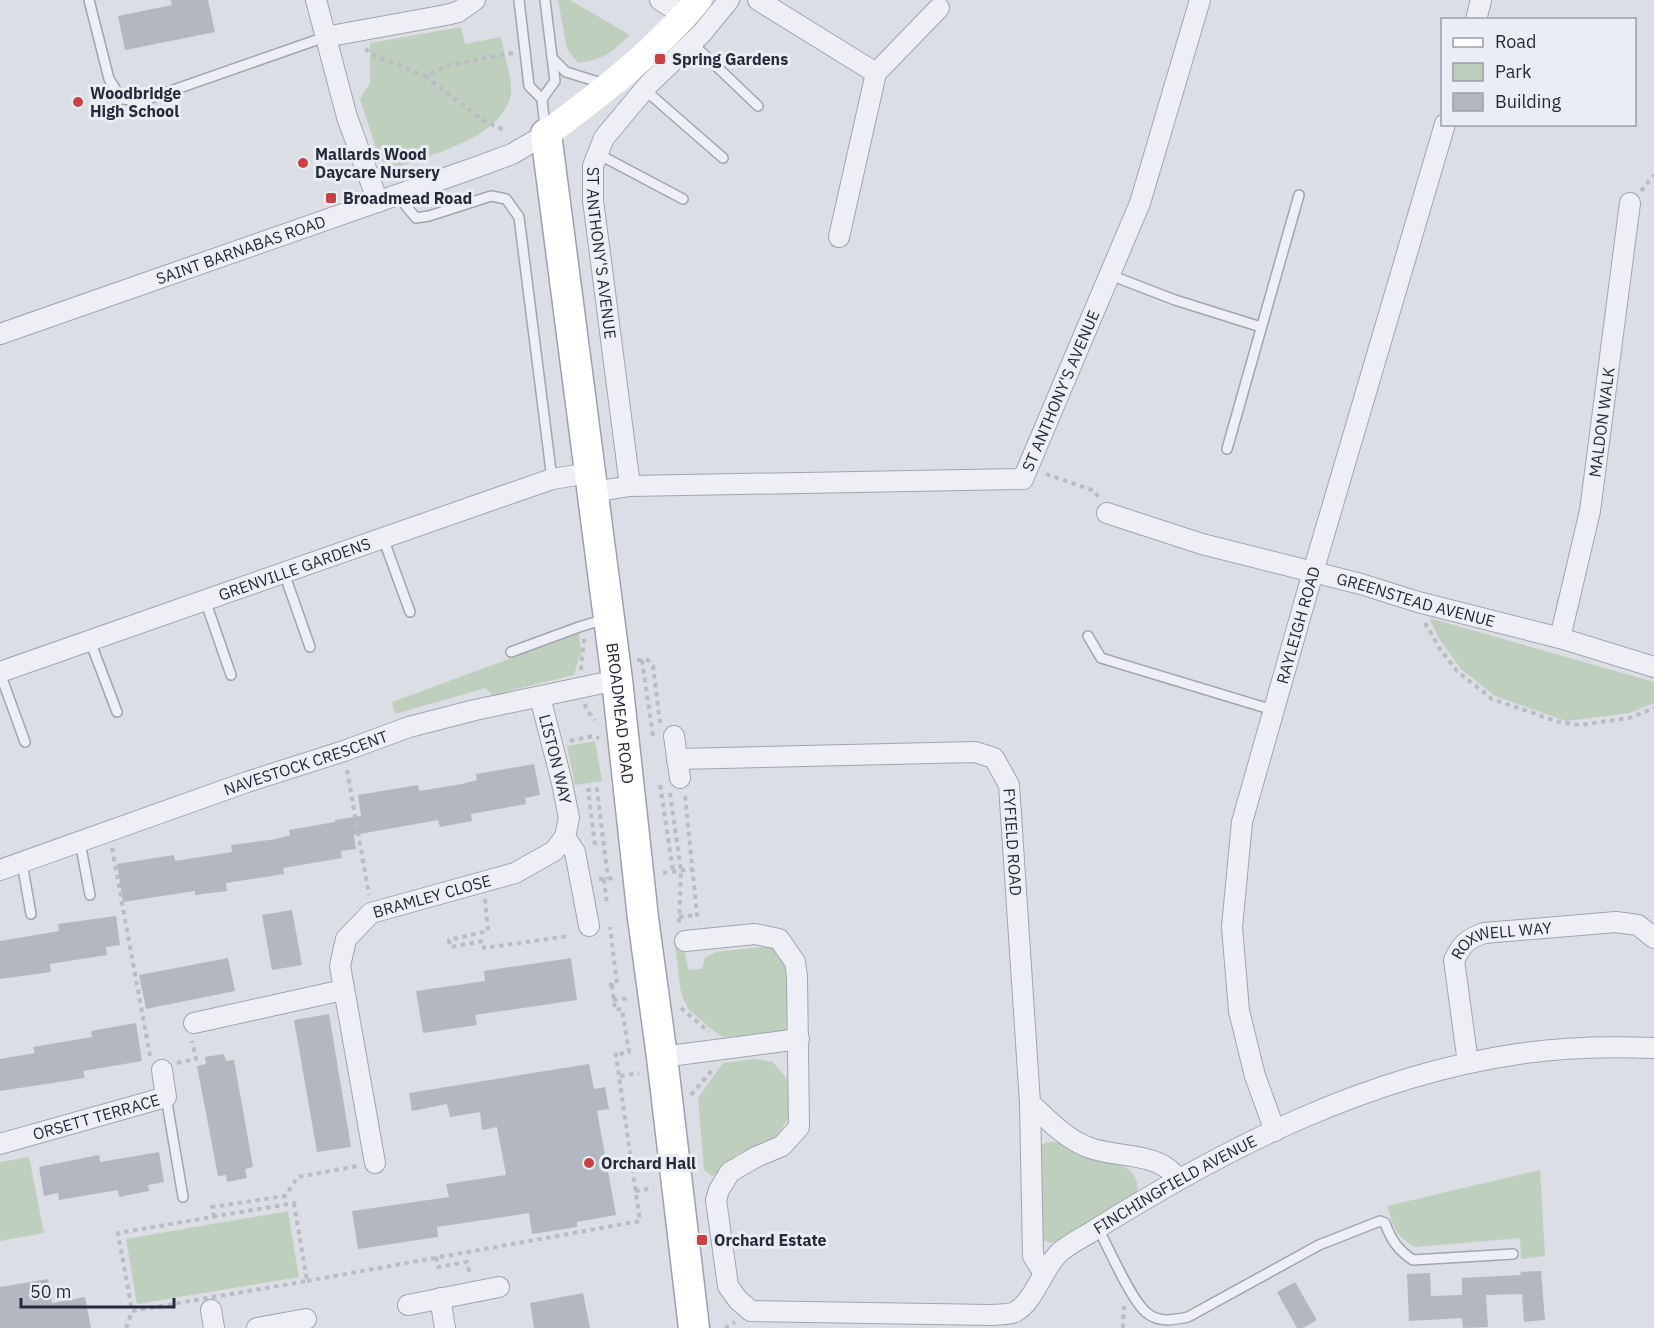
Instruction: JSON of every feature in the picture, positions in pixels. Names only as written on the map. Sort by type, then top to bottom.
[{"type":"main road","name":"BROADMEAD ROAD","points":[[546,134],[617,680],[643,918],[651,1065],[694,1328]]},
{"type":"street","points":[[316,0],[333,36],[347,117],[378,201]]},
{"type":"street","points":[[333,36],[458,12],[475,0]]},
{"type":"street","points":[[660,0],[692,8]]},
{"type":"street","name":"ST ANTHONY'S AVENUE","points":[[630,486],[593,200],[593,166],[604,138],[644,89],[692,43],[729,0]]},
{"type":"street","points":[[758,0],[876,73]]},
{"type":"street","name":"ST ANTHONY'S AVENUE","points":[[592,482],[630,486],[1023,479],[1140,203],[1200,0]]},
{"type":"street","points":[[1476,18],[1481,0]]},
{"type":"street","points":[[546,134],[609,85],[692,8]]},
{"type":"street","points":[[839,237],[876,73],[939,8]]},
{"type":"street","name":"RAYLEIGH ROAD","points":[[1275,1131],[1255,1076],[1239,1011],[1232,927],[1242,822],[1444,126]]},
{"type":"street","name":"SAINT BARNABAS ROAD","points":[[0,334],[512,154],[546,134]]},
{"type":"street","name":"MALDON WALK","points":[[1560,638],[1590,511],[1630,203]]},
{"type":"street","name":"GRENVILLE GARDENS","points":[[0,673],[552,479],[592,482]]},
{"type":"street","name":"GREENSTEAD AVENUE","points":[[1107,513],[1202,544],[1362,584],[1418,602],[1560,638],[1654,667]]},
{"type":"street","name":"NAVESTOCK CRESCENT","points":[[0,870],[409,727],[475,710],[617,680]]},
{"type":"street","name":"LISTON WAY","points":[[540,697],[569,818],[565,837],[575,852],[590,926]]},
{"type":"street","points":[[674,736],[681,776]]},
{"type":"street","name":"FYFIELD ROAD","points":[[681,776],[975,752],[994,758],[1009,785],[1030,1103],[1033,1256],[1043,1272]]},
{"type":"street","name":"BRAMLEY CLOSE","points":[[375,1163],[340,966],[346,939],[372,913],[515,873],[554,851],[565,837]]},
{"type":"street","name":"ROXWELL WAY","points":[[1468,1063],[1454,960],[1461,946],[1473,937],[1484,933],[1616,922],[1638,925],[1654,938]]},
{"type":"street","points":[[651,1065],[798,1039],[795,962],[779,939],[755,934],[685,941]]},
{"type":"street","points":[[194,1023],[344,990]]},
{"type":"street","name":"FINCHINGFIELD AVENUE","points":[[798,1039],[799,1127],[782,1146],[756,1156],[730,1172],[716,1200],[728,1286],[738,1300],[751,1311],[992,1315],[1013,1313],[1021,1307],[1035,1289],[1043,1272],[1059,1253],[1178,1180],[1332,1105],[1443,1069],[1518,1054],[1575,1047],[1654,1048]]},
{"type":"street","name":"ORSETT TERRACE","points":[[0,1144],[162,1098],[162,1070]]},
{"type":"street","points":[[1030,1103],[1056,1127],[1085,1147],[1157,1162],[1174,1172],[1178,1180]]},
{"type":"street","points":[[408,1305],[500,1287]]},
{"type":"street","points":[[440,1298],[445,1328]]},
{"type":"street","points":[[257,1328],[306,1319]]},
{"type":"lane","points":[[89,0],[109,79],[122,99],[142,101],[333,36]]},
{"type":"lane","name":"BROADMEAD ROAD","points":[[519,0],[529,86],[542,99],[546,134]]},
{"type":"lane","points":[[542,99],[555,81],[545,0]]},
{"type":"lane","points":[[692,43],[758,106]]},
{"type":"lane","points":[[552,58],[567,72],[609,85]]},
{"type":"lane","points":[[644,89],[723,158]]},
{"type":"lane","points":[[598,154],[684,199]]},
{"type":"lane","points":[[402,193],[406,206],[416,218],[491,196],[506,199],[519,217],[552,479]]},
{"type":"lane","points":[[1227,449],[1299,195]]},
{"type":"lane","points":[[1110,275],[1175,300],[1261,327]]},
{"type":"lane","points":[[383,538],[410,612]]},
{"type":"lane","points":[[284,573],[310,647]]},
{"type":"lane","points":[[205,600],[231,675]]},
{"type":"lane","points":[[511,652],[609,618]]},
{"type":"lane","points":[[1088,636],[1101,658],[1273,710]]},
{"type":"lane","points":[[90,640],[117,712]]},
{"type":"lane","points":[[0,673],[25,742]]},
{"type":"lane","points":[[80,842],[90,895]]},
{"type":"lane","points":[[22,862],[31,914]]},
{"type":"lane","points":[[162,1098],[183,1197]]},
{"type":"lane","points":[[1098,1228],[1133,1294],[1146,1313],[1166,1320],[1188,1317],[1319,1245],[1380,1221],[1385,1223],[1391,1240],[1402,1253],[1413,1260],[1513,1254]]},
{"type":"path","points":[[333,36],[425,76],[484,121],[504,130]]},
{"type":"path","points":[[425,76],[449,65],[504,54]]},
{"type":"path","points":[[1028,468],[1095,491],[1107,513]]},
{"type":"path","points":[[1418,602],[1421,617],[1440,649],[1457,671],[1492,699],[1559,722],[1580,725],[1629,718],[1654,708]]},
{"type":"path","points":[[642,660],[644,667]]},
{"type":"path","points":[[552,745],[593,736],[599,738]]},
{"type":"path","points":[[344,751],[372,913]]},
{"type":"path","points":[[681,776],[697,915],[698,919],[707,926],[708,939]]},
{"type":"path","points":[[599,849],[595,849],[588,790],[597,789],[608,914]]},
{"type":"path","points":[[110,832],[162,1098]]},
{"type":"path","points":[[663,838],[668,838],[673,871]]},
{"type":"path","points":[[662,873],[692,869]]},
{"type":"path","points":[[604,879],[616,878]]},
{"type":"path","points":[[483,883],[488,931],[449,940],[450,947],[483,941],[484,948],[569,936]]},
{"type":"path","points":[[679,917],[697,915]]},
{"type":"path","points":[[610,926],[617,984],[610,985],[615,1010],[622,1009],[629,1053],[616,1055]]},
{"type":"path","points":[[613,1000],[630,998]]},
{"type":"path","points":[[162,1070],[161,1065],[196,1059],[189,1024],[194,1023]]},
{"type":"path","points":[[132,1311],[640,1221],[615,1049]]},
{"type":"path","points":[[620,1076],[651,1065]]},
{"type":"path","points":[[214,1217],[212,1207],[285,1196],[298,1177],[375,1163]]},
{"type":"path","points":[[635,1191],[654,1188]]},
{"type":"path","points":[[126,1328],[132,1311],[118,1233],[294,1203],[307,1281]]},
{"type":"path","points":[[436,1257],[438,1267],[467,1262],[469,1271],[459,1273]]},
{"type":"green space","points":[[558,0],[570,0],[630,35],[607,54],[578,63],[567,49]]},
{"type":"green space","points":[[461,27],[465,44],[501,37],[511,88],[505,109],[495,122],[481,133],[446,150],[395,168],[380,160],[360,99],[370,83],[370,43]]},
{"type":"green space","points":[[1429,618],[1654,682],[1654,703],[1630,713],[1566,721],[1495,696],[1461,669],[1440,640]]},
{"type":"green space","points":[[579,633],[581,652],[574,675],[492,695],[486,688],[395,714],[392,702]]},
{"type":"green space","points":[[595,741],[602,781],[575,785],[567,746]]},
{"type":"green space","points":[[675,946],[684,946],[688,970],[702,969],[705,958],[716,952],[771,946],[784,954],[788,972],[790,1005],[784,1033],[723,1037],[710,1028],[688,1009],[681,993]]},
{"type":"green space","points":[[755,1059],[773,1062],[787,1079],[791,1101],[788,1118],[776,1139],[737,1154],[723,1170],[712,1176],[704,1170],[698,1098],[723,1063]]},
{"type":"green space","points":[[1047,1142],[1057,1142],[1122,1165],[1134,1175],[1138,1189],[1132,1198],[1090,1220],[1059,1241],[1050,1243],[1041,1239],[1038,1147]]},
{"type":"green space","points":[[29,1157],[44,1233],[0,1241],[0,1162]]},
{"type":"green space","points":[[1540,1170],[1545,1256],[1521,1259],[1520,1238],[1415,1247],[1396,1231],[1387,1206]]},
{"type":"green space","points":[[288,1211],[299,1277],[137,1304],[126,1239]]},
{"type":"building","points":[[171,0],[208,0],[215,32],[125,50],[118,16],[172,5]]},
{"type":"building","points":[[534,764],[540,795],[525,798],[526,804],[471,814],[472,821],[440,827],[438,820],[354,835],[356,849],[341,851],[342,858],[283,868],[284,874],[226,883],[227,891],[195,895],[195,891],[123,902],[117,864],[174,855],[175,861],[232,852],[231,845],[276,839],[290,835],[289,830],[361,816],[358,795],[418,785],[419,791],[462,784],[477,780],[476,774]]},
{"type":"building","points":[[292,910],[302,965],[272,970],[262,915]]},
{"type":"building","points":[[116,916],[120,945],[106,947],[107,955],[50,964],[51,972],[0,979],[0,941],[59,931],[58,924]]},
{"type":"building","points":[[228,958],[235,991],[146,1009],[139,975]]},
{"type":"building","points":[[571,958],[577,1000],[475,1015],[477,1025],[423,1033],[416,991],[485,981],[484,971]]},
{"type":"building","points":[[329,1014],[351,1147],[317,1152],[294,1020]]},
{"type":"building","points":[[136,1023],[142,1061],[83,1071],[85,1078],[0,1091],[0,1059],[35,1053],[33,1047],[92,1037],[91,1031]]},
{"type":"building","points":[[224,1054],[226,1061],[234,1060],[253,1167],[245,1169],[247,1178],[227,1182],[226,1175],[218,1176],[197,1066],[206,1064],[205,1057]]},
{"type":"building","points":[[589,1064],[594,1089],[605,1087],[609,1109],[597,1111],[616,1215],[577,1222],[577,1227],[532,1234],[529,1213],[437,1227],[438,1237],[358,1249],[352,1211],[449,1197],[446,1184],[506,1175],[497,1127],[482,1130],[480,1112],[450,1117],[447,1104],[412,1111],[409,1093]]},
{"type":"building","points":[[159,1152],[164,1182],[148,1185],[149,1191],[119,1197],[118,1190],[59,1200],[58,1193],[44,1196],[39,1167],[99,1155],[100,1162]]},
{"type":"building","points":[[1541,1271],[1545,1320],[1524,1322],[1522,1294],[1486,1295],[1488,1327],[1463,1328],[1462,1318],[1409,1321],[1407,1274],[1430,1273],[1431,1296],[1462,1295],[1462,1278],[1521,1275],[1520,1272]]},
{"type":"building","points":[[48,1279],[52,1303],[85,1297],[91,1328],[0,1328],[0,1287]]},
{"type":"building","points":[[1295,1282],[1317,1320],[1303,1328],[1297,1328],[1277,1292]]},
{"type":"building","points":[[583,1293],[590,1328],[534,1328],[530,1303]]},
{"type":"place","name":"Spring Gardens","points":[[660,59]]},
{"type":"place","name":"Woodbridge High School","points":[[78,102]]},
{"type":"place","name":"Mallards Wood Daycare Nursery","points":[[303,163]]},
{"type":"place","name":"Broadmead Road","points":[[331,198]]},
{"type":"place","name":"Orchard Hall","points":[[589,1163]]},
{"type":"place","name":"Orchard Estate","points":[[702,1240]]}]
